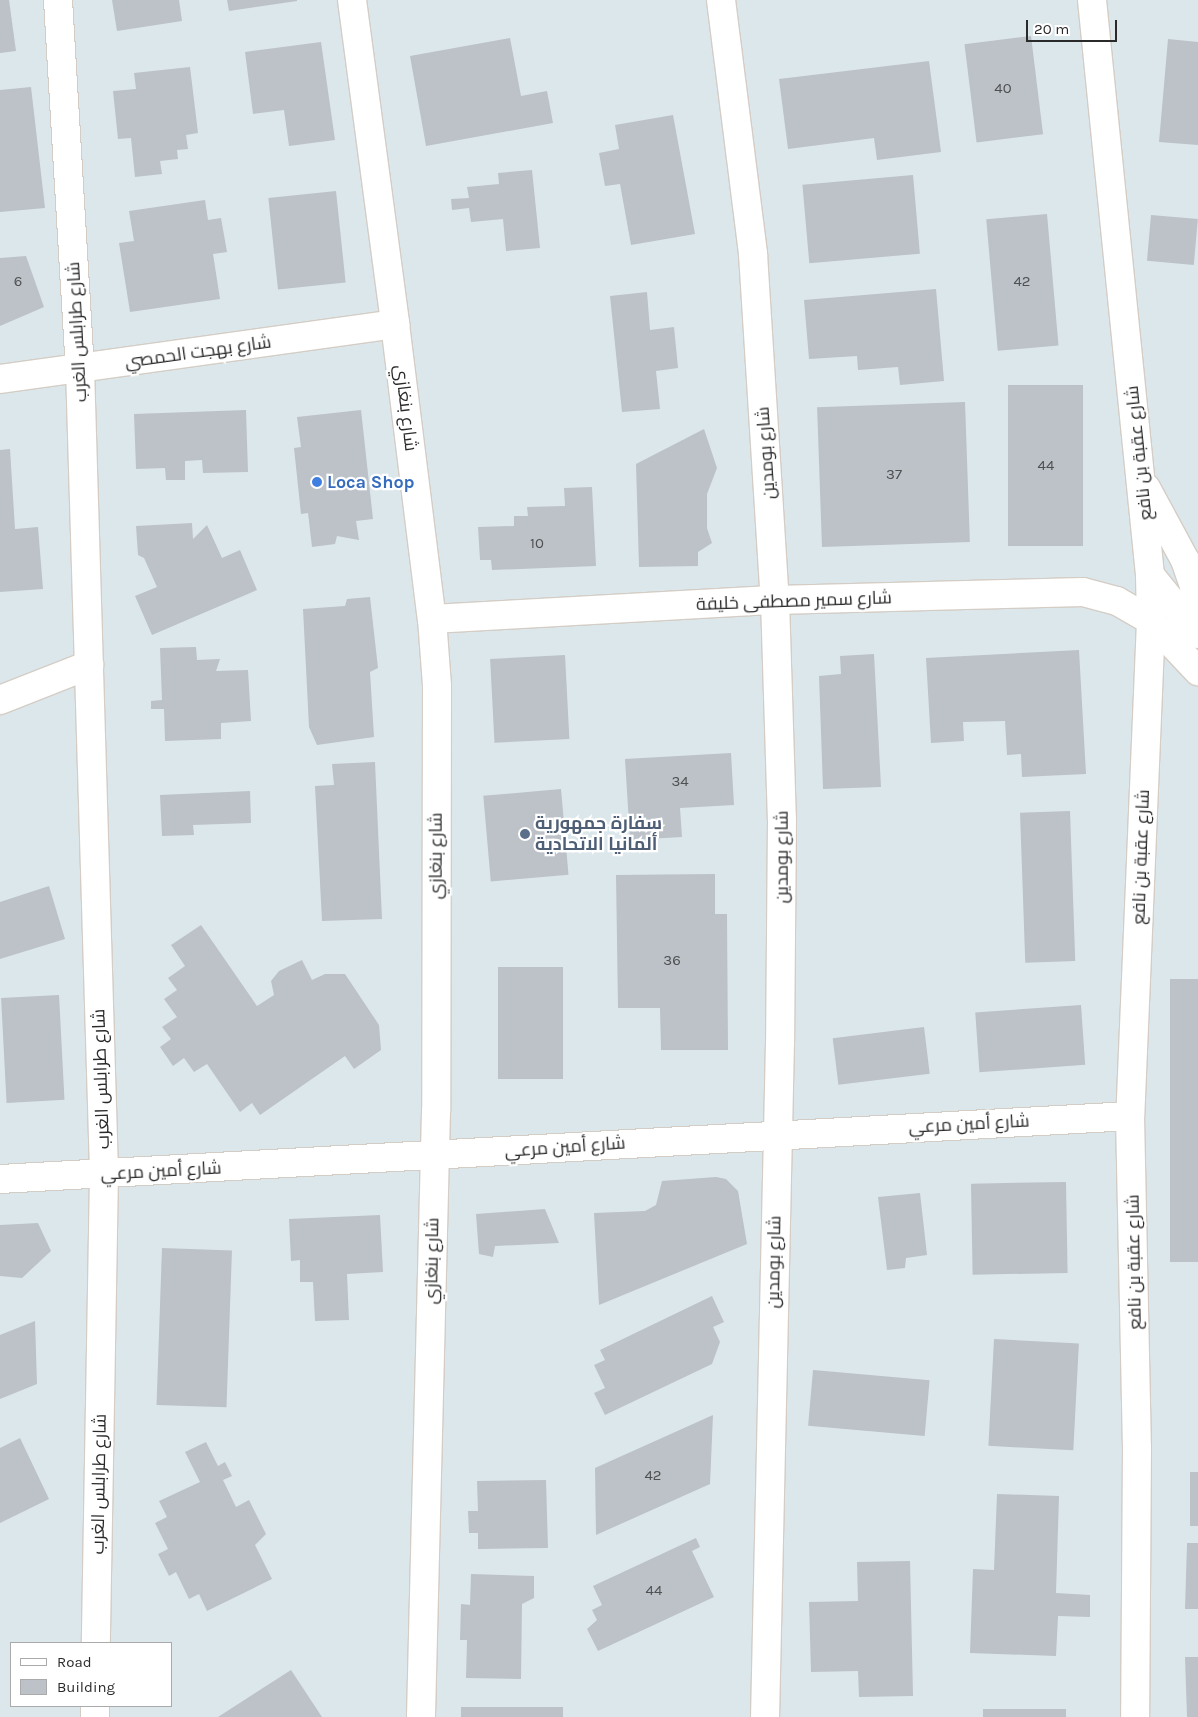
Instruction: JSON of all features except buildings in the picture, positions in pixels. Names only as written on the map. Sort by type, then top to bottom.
[{"type":"street","name":"شارع طرابلس الغرب","points":[[58,0],[80,368],[104,1174],[96,1642]]},
{"type":"street","name":"شارع بنغازي","points":[[352,0],[432,619],[437,686],[434,1155],[421,1717]]},
{"type":"street","name":"شارع بومدين","points":[[720,0],[753,254],[775,600],[782,820],[780,1042],[776,1134],[765,1717]]},
{"type":"street","name":"شارع عقبة بن نافع","points":[[1092,0],[1143,482],[1150,575],[1151,622],[1130,1116],[1137,1448],[1135,1717]]},
{"type":"street","name":"شارع بهجت الحمصي","points":[[0,379],[395,324]]},
{"type":"street","points":[[1143,482],[1185,560],[1194,586],[1198,633]]},
{"type":"street","points":[[1150,575],[1198,633]]},
{"type":"street","name":"شارع سمير مصطفى خليفة","points":[[432,619],[775,600],[1083,592],[1117,602],[1151,622],[1198,671]]},
{"type":"street","points":[[0,700],[89,664]]},
{"type":"street","name":"شارع أمين مرعي","points":[[0,1178],[104,1174],[776,1134],[1130,1116]]},
{"type":"place","name":"Loca Shop","points":[[317,482]]},
{"type":"place","name":"سفارة جمهورية ألمانيا الاتحادية","points":[[525,834]]}]
